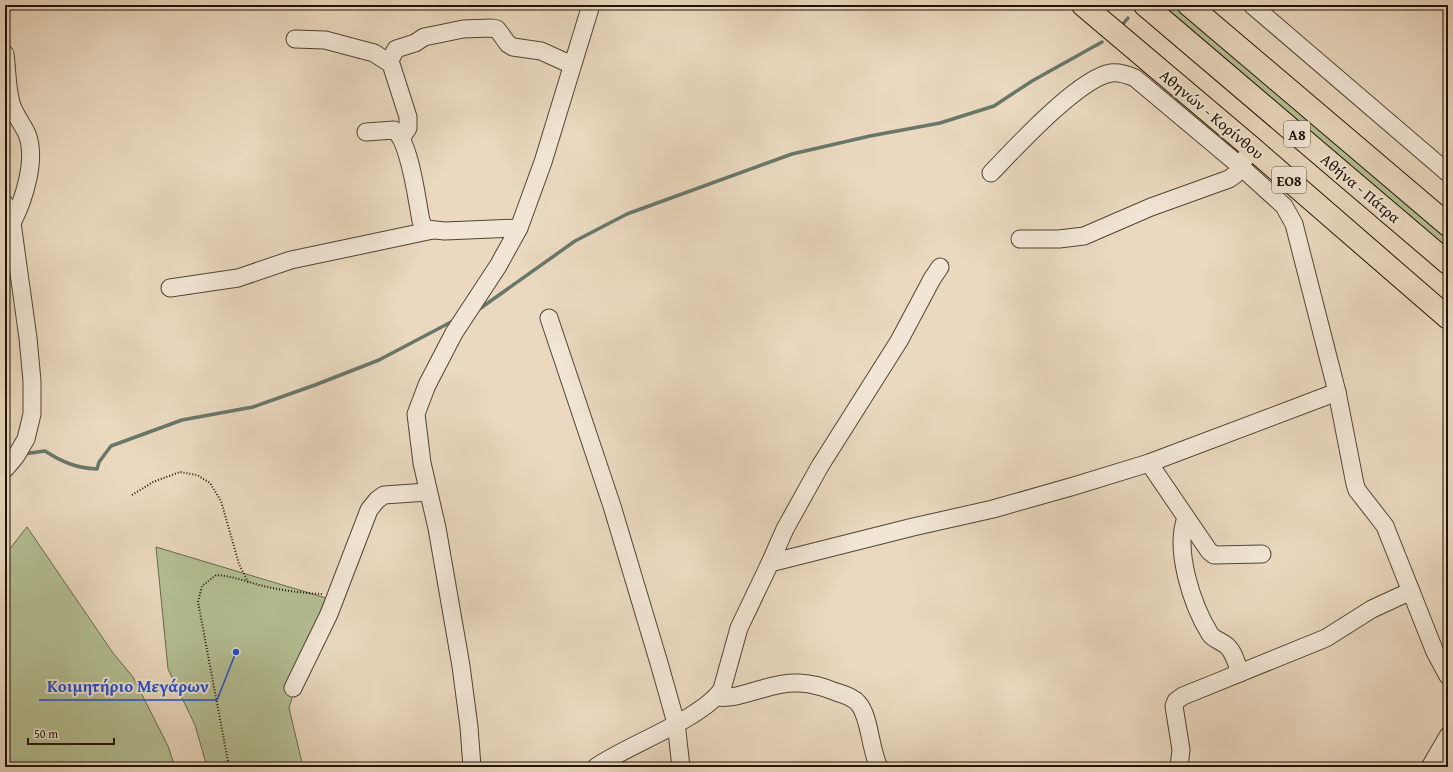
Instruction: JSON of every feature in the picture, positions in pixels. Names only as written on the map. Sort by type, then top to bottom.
[{"type":"main road","name":"Αθήνα - Πάτρα","points":[[1145,5],[1448,263]]},
{"type":"main road","name":"Αθήνα - Πάτρα","points":[[1189,5],[1448,225]]},
{"type":"main road","name":"Αθηνών - Κορίνθου","points":[[1089,10],[1252,148],[1448,318]]},
{"type":"street","points":[[472,767],[470,732],[460,666],[418,438],[416,414],[427,385],[454,333],[498,266],[519,228],[541,169],[591,5]]},
{"type":"street","points":[[1252,5],[1448,173]]},
{"type":"street","points":[[389,62],[396,49],[415,43],[424,37],[463,29],[491,28],[497,29],[508,44],[513,48],[540,51],[572,65]]},
{"type":"street","points":[[295,39],[325,40],[374,53],[389,62],[395,73],[408,117],[408,128],[402,137]]},
{"type":"street","points":[[5,54],[11,103],[27,135],[30,157],[28,184],[12,223]]},
{"type":"street","points":[[991,173],[1027,135],[1083,85],[1112,73],[1125,74],[1135,78],[1240,166],[1284,206],[1292,220],[1337,392],[1357,490],[1385,526],[1435,652],[1448,676]]},
{"type":"street","points":[[366,132],[394,130],[402,137],[409,162],[421,221],[425,229],[519,228]]},
{"type":"street","points":[[1020,239],[1059,239],[1084,236],[1151,207],[1229,179],[1236,174],[1252,148]]},
{"type":"street","points":[[5,204],[12,223],[28,338],[32,381],[32,414],[26,439],[16,456],[5,469]]},
{"type":"street","points":[[170,288],[238,278],[292,260],[433,230]]},
{"type":"street","points":[[596,767],[711,703],[717,697],[722,689],[739,628],[785,529],[820,466],[900,341],[932,279],[940,267]]},
{"type":"street","points":[[549,318],[612,506],[676,723],[681,767]]},
{"type":"street","points":[[770,563],[913,527],[993,509],[1074,486],[1149,463],[1337,392]]},
{"type":"street","points":[[1149,463],[1209,551],[1214,554],[1262,554]]},
{"type":"street","points":[[293,688],[337,594],[369,510],[377,500],[384,495],[428,492]]},
{"type":"street","points":[[1186,518],[1182,533],[1182,543],[1186,571],[1196,609],[1211,636],[1228,646],[1240,673]]},
{"type":"street","points":[[1179,767],[1181,750],[1174,706],[1176,701],[1197,689],[1326,638],[1372,609],[1411,591]]},
{"type":"street","points":[[717,697],[730,698],[778,685],[797,683],[814,683],[848,697],[858,703],[864,713],[874,758],[879,767]]},
{"type":"street","points":[[1430,767],[1448,736]]},
{"type":"path","points":[[132,495],[153,482],[180,472],[197,475],[210,482],[221,501],[239,564],[248,582]]},
{"type":"path","points":[[229,767],[198,602],[202,586],[216,575],[232,576],[248,582],[307,594],[337,594]]},
{"type":"green space","points":[[1163,5],[1173,5],[1448,240],[1448,248]]},
{"type":"green space","points":[[27,527],[113,653],[133,677],[168,746],[175,767],[5,767],[5,555]]},
{"type":"green space","points":[[156,547],[326,598],[310,636],[289,708],[303,767],[207,767],[195,725],[168,669]]},
{"type":"waterway","points":[[1123,24],[1128,18]]},
{"type":"waterway","points":[[478,310],[575,241],[627,214],[792,154],[870,136],[940,123],[994,106],[1032,81],[1102,42]]},
{"type":"waterway","points":[[23,454],[45,451],[70,464],[97,469],[99,462],[111,446],[182,420],[253,407],[315,385],[379,360],[453,321]]},
{"type":"place","name":"Κοιμητήριο Μεγάρων","points":[[236,652]]}]
